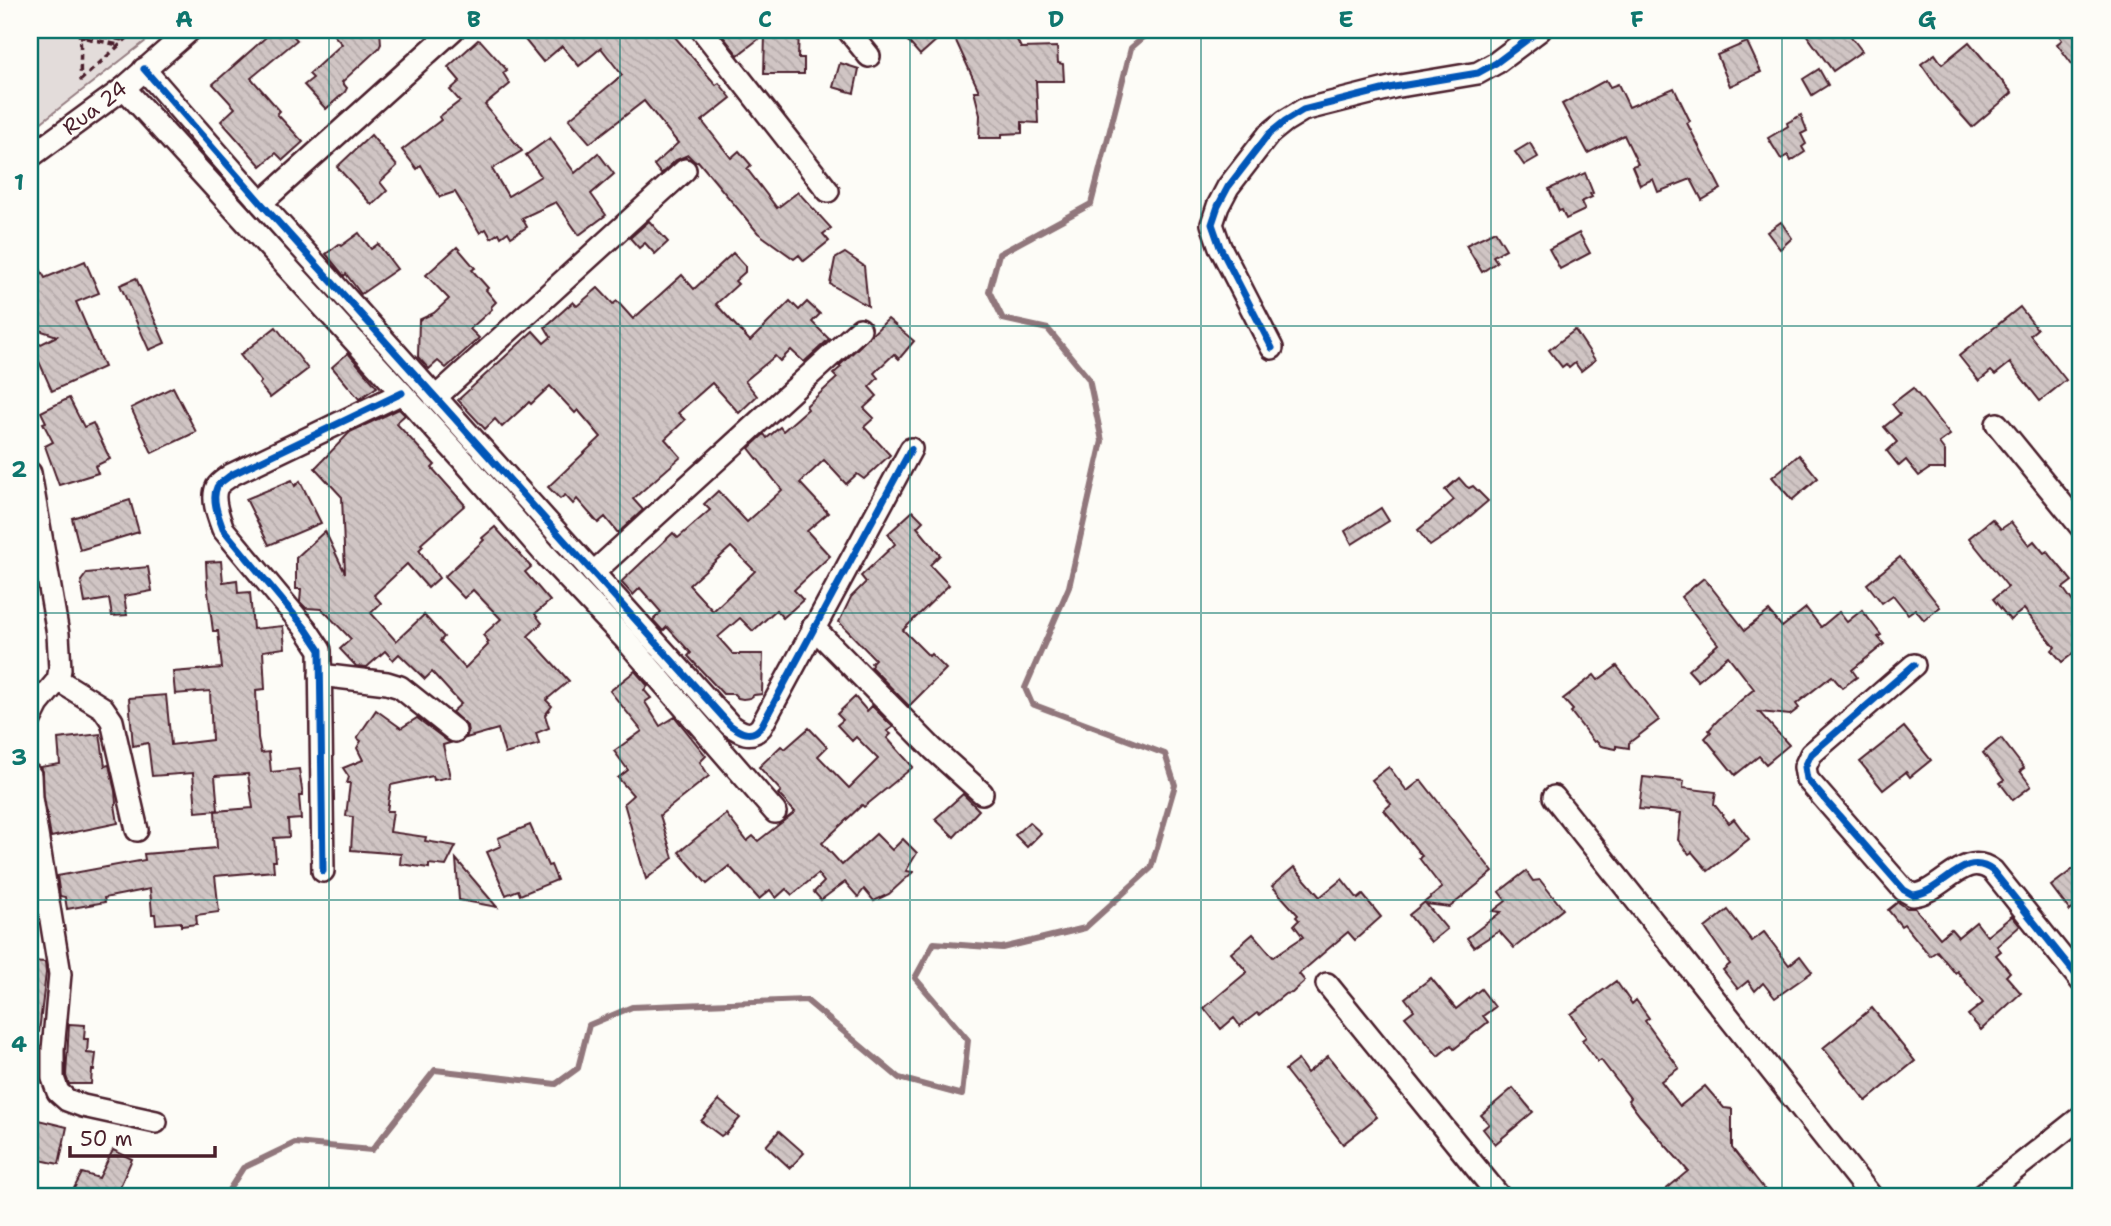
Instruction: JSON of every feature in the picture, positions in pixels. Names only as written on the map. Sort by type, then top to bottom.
[{"type":"street","name":"Rua 24","points":[[30,157],[124,88],[190,30]]},
{"type":"street","points":[[261,203],[453,30]]},
{"type":"street","points":[[702,30],[828,191]]},
{"type":"street","points":[[848,30],[870,56]]},
{"type":"street","points":[[1272,348],[1220,247],[1212,224],[1228,187],[1269,134],[1303,110],[1394,87],[1478,73],[1541,30]]},
{"type":"street","points":[[144,69],[435,398],[730,725],[745,734],[756,733],[761,727],[911,449]]},
{"type":"street","points":[[124,88],[625,639],[775,812]]},
{"type":"street","points":[[435,398],[685,170]]},
{"type":"street","points":[[593,573],[860,329]]},
{"type":"street","points":[[323,871],[320,650],[315,640],[223,529],[217,509],[217,488],[231,475],[402,393]]},
{"type":"street","points":[[1997,424],[2081,527]]},
{"type":"street","points":[[30,472],[58,634],[60,669],[58,680],[38,704],[30,720]]},
{"type":"street","points":[[813,627],[933,749],[982,793]]},
{"type":"street","points":[[1914,665],[1811,754],[1805,767],[1807,779],[1904,890],[1913,895],[1926,891],[1969,864],[1978,863],[1993,870],[2081,981]]},
{"type":"street","points":[[320,675],[400,687],[455,731]]},
{"type":"street","points":[[58,680],[103,708],[112,721],[137,830]]},
{"type":"street","points":[[30,775],[31,798],[60,974],[53,1050],[53,1078],[58,1092],[67,1100],[83,1106],[156,1122]]},
{"type":"street","points":[[1554,797],[1871,1196]]},
{"type":"street","points":[[1327,984],[1499,1196]]},
{"type":"street","points":[[1981,1196],[2081,1116]]},
{"type":"path","points":[[78,30],[81,80],[136,30]]},
{"type":"path","points":[[80,37],[98,36],[125,40]]},
{"type":"path","points":[[80,37],[119,45]]},
{"type":"shaded area","points":[[30,30],[160,30],[30,131]]},
{"type":"building","points":[[274,30],[288,30],[297,40],[251,78],[280,111],[277,114],[303,142],[283,160],[276,153],[261,166],[221,121],[235,108],[213,84]]},
{"type":"building","points":[[329,30],[380,30],[381,44],[342,82],[347,88],[345,92],[326,109],[304,85],[313,78],[309,74],[342,44]]},
{"type":"building","points":[[517,30],[669,30],[716,85],[719,83],[731,98],[702,121],[731,158],[739,151],[751,165],[747,169],[777,208],[798,192],[831,228],[823,234],[829,241],[804,261],[799,255],[794,259],[758,233],[698,161],[695,162],[688,155],[676,160],[661,174],[654,165],[678,143],[644,101],[590,143],[569,119],[622,75],[601,48],[579,66],[562,46],[543,62]]},
{"type":"building","points":[[718,30],[799,30],[798,58],[804,58],[804,74],[764,74],[765,34],[738,55]]},
{"type":"building","points":[[898,30],[948,30],[920,55]]},
{"type":"building","points":[[951,30],[1012,30],[1021,48],[1057,47],[1058,63],[1063,64],[1064,81],[1036,81],[1038,123],[1022,122],[1022,133],[1002,134],[1002,138],[979,138],[980,115],[974,91],[979,91]]},
{"type":"building","points":[[1803,30],[1846,30],[1862,51],[1833,71]]},
{"type":"building","points":[[2055,30],[2081,30],[2081,76],[2057,44],[2062,40]]},
{"type":"building","points":[[478,40],[507,70],[503,73],[510,84],[485,105],[522,151],[492,169],[508,196],[541,176],[526,155],[550,138],[575,173],[598,153],[614,174],[591,194],[606,215],[579,235],[556,202],[522,218],[527,227],[511,237],[508,232],[501,237],[499,233],[491,238],[486,229],[480,233],[455,192],[440,197],[421,165],[417,169],[402,150],[441,120],[439,117],[460,101],[450,90],[460,81],[448,67]]},
{"type":"building","points":[[1747,42],[1761,72],[1730,86],[1717,55]]},
{"type":"building","points":[[1969,42],[2012,93],[1972,127],[1940,91],[1921,64],[1935,54],[1942,64]]},
{"type":"building","points":[[840,63],[859,69],[854,93],[833,87]]},
{"type":"building","points":[[1819,69],[1828,85],[1812,95],[1803,79]]},
{"type":"building","points":[[1606,80],[1610,87],[1618,84],[1629,107],[1674,88],[1690,121],[1687,123],[1721,189],[1702,200],[1691,179],[1658,192],[1653,179],[1640,185],[1632,166],[1638,164],[1624,135],[1588,153],[1562,104]]},
{"type":"building","points":[[1801,115],[1807,131],[1801,134],[1806,144],[1802,147],[1805,152],[1791,161],[1788,155],[1781,159],[1768,138]]},
{"type":"building","points":[[371,135],[397,166],[380,182],[387,191],[372,205],[337,167]]},
{"type":"building","points":[[1530,143],[1538,157],[1524,165],[1515,152]]},
{"type":"building","points":[[1585,173],[1592,197],[1581,202],[1585,210],[1566,219],[1562,210],[1559,211],[1549,189]]},
{"type":"building","points":[[649,221],[668,242],[655,254],[645,243],[639,248],[630,238]]},
{"type":"building","points":[[1781,222],[1792,238],[1780,249],[1767,232]]},
{"type":"building","points":[[1495,231],[1506,249],[1493,256],[1497,262],[1482,272],[1466,245]]},
{"type":"building","points":[[359,233],[371,249],[378,244],[397,269],[361,294],[326,254]]},
{"type":"building","points":[[1579,233],[1590,253],[1560,269],[1549,249]]},
{"type":"building","points":[[457,247],[475,268],[472,270],[496,302],[470,329],[479,338],[446,368],[438,361],[429,369],[418,357],[419,320],[434,313],[449,299],[426,275]]},
{"type":"building","points":[[30,251],[45,278],[85,261],[99,293],[76,302],[104,367],[52,391],[33,348],[57,336],[30,327]]},
{"type":"building","points":[[733,253],[745,266],[745,272],[735,281],[738,284],[716,304],[750,341],[790,301],[799,310],[807,302],[820,314],[812,322],[829,339],[804,362],[791,350],[780,361],[775,356],[745,381],[757,396],[739,413],[712,383],[678,413],[685,420],[665,439],[681,457],[633,499],[643,510],[618,533],[605,517],[598,523],[577,499],[573,504],[565,495],[560,499],[548,487],[601,437],[578,410],[575,413],[550,386],[502,427],[495,419],[485,429],[458,400],[533,331],[544,343],[551,337],[545,327],[573,302],[577,306],[598,288],[613,304],[617,301],[633,319],[682,275],[694,289]]},
{"type":"building","points":[[845,253],[864,266],[868,306],[830,284],[835,259]]},
{"type":"building","points":[[136,278],[165,343],[149,350],[120,285]]},
{"type":"building","points":[[2020,307],[2037,329],[2030,335],[2066,380],[2040,401],[2010,363],[1995,375],[1991,371],[1979,381],[1959,356]]},
{"type":"building","points":[[888,319],[914,341],[899,359],[894,354],[874,373],[878,378],[869,387],[877,396],[864,408],[874,418],[864,427],[890,455],[864,479],[857,474],[846,484],[824,460],[800,483],[828,513],[807,531],[830,556],[794,590],[803,600],[783,618],[776,610],[753,631],[740,618],[718,637],[733,654],[763,654],[762,694],[743,699],[734,694],[723,694],[688,656],[691,653],[667,627],[663,631],[653,620],[661,612],[640,588],[633,595],[621,582],[673,533],[678,538],[710,510],[704,504],[718,491],[747,522],[782,490],[749,448],[764,434],[767,438],[780,427],[783,431],[808,409],[806,406],[837,378],[833,374],[841,367],[839,366]],"holes":[[[731,547],[755,571],[713,611],[689,585]]]},
{"type":"building","points":[[276,327],[308,369],[270,398],[240,355]]},
{"type":"building","points":[[1575,330],[1595,360],[1581,371],[1575,363],[1569,368],[1566,364],[1562,367],[1549,350]]},
{"type":"building","points":[[348,353],[377,387],[359,399],[332,367]]},
{"type":"building","points":[[173,387],[196,432],[152,453],[131,408]]},
{"type":"building","points":[[1913,388],[1950,435],[1939,443],[1945,451],[1945,469],[1929,469],[1919,476],[1906,460],[1899,466],[1887,451],[1897,442],[1884,427],[1900,414],[1892,404]]},
{"type":"building","points":[[69,398],[84,427],[93,423],[110,459],[95,466],[98,473],[59,485],[45,446],[53,442],[43,423],[46,422],[41,412]]},
{"type":"building","points":[[399,409],[405,415],[396,423],[435,465],[432,468],[465,505],[421,544],[423,546],[419,550],[439,578],[428,588],[407,564],[374,595],[381,603],[371,613],[396,641],[424,615],[444,637],[440,641],[465,668],[488,645],[489,642],[483,635],[501,619],[473,590],[464,598],[444,577],[495,527],[531,567],[525,572],[550,601],[535,614],[542,623],[528,636],[569,681],[546,700],[552,706],[545,715],[549,728],[536,733],[539,744],[505,754],[498,729],[466,738],[467,726],[452,712],[461,704],[432,672],[425,679],[399,654],[393,660],[385,651],[367,667],[356,666],[340,649],[351,639],[322,609],[306,608],[300,602],[301,589],[296,589],[296,558],[325,531],[345,573],[342,497],[315,468],[350,432]]},
{"type":"building","points":[[1799,455],[1818,478],[1792,500],[1772,477]]},
{"type":"building","points":[[1459,478],[1469,488],[1473,486],[1488,501],[1430,546],[1418,530],[1454,500],[1445,490]]},
{"type":"building","points":[[292,480],[295,486],[300,481],[321,523],[269,545],[246,499]]},
{"type":"building","points":[[130,500],[139,532],[80,550],[72,518]]},
{"type":"building","points":[[1381,508],[1389,521],[1352,544],[1345,531]]},
{"type":"building","points":[[913,511],[923,521],[917,527],[940,555],[930,565],[949,585],[903,630],[946,669],[909,706],[871,667],[875,659],[839,622],[851,597],[866,582],[861,576],[895,544],[888,534]]},
{"type":"building","points":[[1992,519],[2001,529],[2011,522],[2029,545],[2034,541],[2044,553],[2047,551],[2072,581],[2063,588],[2081,613],[2081,647],[2062,662],[2052,650],[2055,647],[2024,609],[2010,620],[1993,599],[2008,587],[1969,538]]},
{"type":"building","points":[[1900,557],[1940,607],[1924,620],[1915,609],[1908,614],[1893,595],[1882,603],[1867,584]]},
{"type":"building","points":[[221,561],[223,582],[237,580],[238,593],[250,592],[253,629],[283,626],[285,648],[263,651],[265,689],[256,690],[258,738],[261,753],[269,752],[271,772],[299,769],[303,796],[299,796],[301,819],[288,820],[289,837],[274,838],[274,871],[215,876],[219,912],[196,915],[197,924],[156,924],[155,914],[152,914],[150,889],[67,909],[65,897],[60,896],[57,876],[145,860],[144,854],[217,848],[215,811],[253,808],[248,774],[215,776],[218,810],[196,812],[193,773],[152,776],[148,743],[133,746],[129,698],[166,695],[171,745],[212,740],[210,691],[175,694],[173,672],[222,668],[218,631],[213,631],[206,562]]},
{"type":"building","points":[[148,567],[152,591],[124,596],[127,615],[112,616],[109,599],[85,603],[81,581],[87,573]]},
{"type":"building","points":[[1704,578],[1745,630],[1769,611],[1782,627],[1806,608],[1821,627],[1839,612],[1847,622],[1862,610],[1881,635],[1878,637],[1884,644],[1852,670],[1857,677],[1842,688],[1832,676],[1796,704],[1799,708],[1790,715],[1759,712],[1789,745],[1766,764],[1759,756],[1735,775],[1705,738],[1718,720],[1754,689],[1728,656],[1698,681],[1688,670],[1718,644],[1681,597]]},
{"type":"building","points":[[1617,666],[1659,720],[1629,743],[1629,748],[1616,746],[1616,749],[1594,742],[1563,699],[1594,675],[1598,680]]},
{"type":"building","points":[[635,671],[648,686],[644,690],[651,698],[645,702],[660,726],[675,717],[706,756],[700,762],[709,776],[660,815],[673,858],[646,879],[624,803],[633,795],[618,778],[628,770],[614,751],[642,731],[610,691]]},
{"type":"building","points":[[855,697],[867,711],[872,706],[893,727],[887,731],[891,734],[887,738],[913,767],[864,807],[862,805],[822,843],[842,865],[876,834],[892,850],[903,839],[917,853],[906,871],[913,872],[889,894],[874,901],[864,889],[858,897],[845,882],[821,900],[814,892],[824,882],[818,874],[792,895],[786,889],[776,898],[770,890],[759,899],[729,866],[707,884],[679,852],[726,814],[747,841],[753,836],[758,841],[795,812],[778,794],[781,791],[759,767],[781,746],[785,749],[809,728],[827,747],[818,756],[849,788],[878,759],[856,737],[852,741],[837,725],[843,720],[837,714]]},
{"type":"building","points":[[376,710],[401,728],[417,718],[450,743],[443,745],[450,777],[434,780],[433,776],[391,785],[387,811],[393,811],[390,832],[426,837],[425,841],[456,846],[446,866],[429,864],[429,868],[400,864],[401,854],[351,850],[353,817],[346,816],[350,783],[347,783],[349,777],[343,768],[363,760],[357,748],[361,741],[357,738]]},
{"type":"building","points":[[1904,727],[1931,760],[1910,777],[1906,772],[1883,790],[1860,762]]},
{"type":"building","points":[[100,734],[105,766],[109,765],[115,791],[118,823],[51,837],[40,767],[60,764],[58,739]]},
{"type":"building","points":[[2001,738],[2024,768],[2020,771],[2031,786],[2013,800],[2000,783],[2004,780],[1983,753]]},
{"type":"building","points":[[1389,767],[1407,791],[1421,780],[1493,872],[1450,907],[1426,904],[1447,929],[1431,942],[1409,915],[1442,888],[1419,858],[1422,856],[1384,810],[1391,804],[1372,780]]},
{"type":"building","points":[[1643,777],[1684,781],[1683,788],[1716,792],[1714,804],[1729,823],[1734,819],[1749,839],[1708,871],[1678,840],[1681,813],[1639,809]]},
{"type":"building","points":[[963,794],[979,810],[954,837],[935,819]]},
{"type":"building","points":[[1029,822],[1041,833],[1027,847],[1015,835]]},
{"type":"building","points":[[530,825],[557,880],[520,895],[518,890],[506,895],[487,852],[501,846],[498,838]]},
{"type":"building","points":[[456,859],[497,907],[459,900]]},
{"type":"building","points":[[2081,863],[2081,902],[2070,911],[2051,886]]},
{"type":"building","points":[[1294,867],[1320,897],[1342,879],[1358,899],[1363,895],[1381,917],[1355,940],[1348,932],[1299,974],[1305,981],[1292,993],[1285,994],[1240,1026],[1234,1018],[1221,1029],[1204,1008],[1247,972],[1231,953],[1253,934],[1273,957],[1303,937],[1294,925],[1299,920],[1296,917],[1298,915],[1272,886]]},
{"type":"building","points":[[1526,871],[1533,881],[1540,880],[1563,909],[1514,948],[1499,931],[1474,947],[1467,938],[1501,912],[1493,911],[1506,901],[1499,892]]},
{"type":"building","points":[[1898,902],[1907,908],[1915,908],[1940,938],[1951,929],[1958,937],[1976,922],[1987,936],[2012,916],[2020,926],[1997,946],[2001,951],[1996,955],[2010,972],[2006,976],[2021,993],[1981,1030],[1968,1015],[1983,1003],[1937,951],[1930,956],[1904,924],[1901,926],[1888,910]]},
{"type":"building","points":[[1728,910],[1752,941],[1764,932],[1789,965],[1800,956],[1812,972],[1775,998],[1763,983],[1755,991],[1748,981],[1738,989],[1723,970],[1730,964],[1705,928]]},
{"type":"building","points":[[30,961],[45,962],[39,1032],[30,1031]]},
{"type":"building","points":[[1431,978],[1456,1009],[1481,989],[1495,1007],[1483,1016],[1488,1022],[1454,1049],[1451,1045],[1438,1056],[1405,1017],[1414,1010],[1405,998]]},
{"type":"building","points":[[1616,981],[1632,1004],[1636,1000],[1649,1018],[1645,1021],[1679,1068],[1661,1081],[1680,1106],[1705,1086],[1724,1108],[1732,1109],[1732,1148],[1765,1190],[1758,1196],[1658,1196],[1688,1171],[1640,1116],[1601,1060],[1598,1062],[1582,1040],[1586,1037],[1571,1014]]},
{"type":"building","points":[[1872,1008],[1915,1061],[1866,1101],[1823,1048]]},
{"type":"building","points":[[69,1024],[85,1025],[87,1053],[96,1054],[91,1084],[69,1084],[66,1076]]},
{"type":"building","points":[[1328,1056],[1377,1117],[1343,1144],[1285,1070],[1298,1060],[1307,1073]]},
{"type":"building","points":[[1513,1088],[1533,1112],[1495,1144],[1483,1129],[1489,1124],[1481,1115]]},
{"type":"building","points":[[719,1100],[740,1118],[721,1136],[701,1121]]},
{"type":"building","points":[[30,1118],[67,1127],[59,1164],[30,1158]]},
{"type":"building","points":[[779,1131],[804,1153],[790,1168],[766,1146]]},
{"type":"building","points":[[113,1150],[132,1159],[116,1196],[70,1196],[82,1173],[99,1178]]},
{"type":"waterway","points":[[225,1196],[243,1168],[295,1143],[372,1150],[435,1070],[556,1084],[578,1068],[589,1025],[632,1007],[806,1000],[899,1078],[962,1095],[968,1040],[915,978],[934,943],[1002,948],[1085,928],[1151,868],[1175,785],[1165,754],[1032,704],[1025,688],[1069,587],[1102,441],[1089,379],[1048,329],[1003,319],[989,291],[999,254],[1091,204],[1131,48],[1152,30]]},
{"type":"cycle path","points":[[1272,348],[1220,247],[1212,224],[1228,187],[1269,134],[1303,110],[1394,87],[1478,73],[1540,30]]},
{"type":"cycle path","points":[[144,69],[730,725],[738,730],[753,733],[761,727],[911,449]]},
{"type":"cycle path","points":[[323,871],[320,650],[306,629],[223,529],[216,508],[215,492],[231,475],[402,393]]},
{"type":"cycle path","points":[[1914,665],[1811,754],[1805,767],[1807,779],[1904,890],[1913,895],[1934,887],[1972,865],[1982,865],[1993,871],[2081,981]]}]
